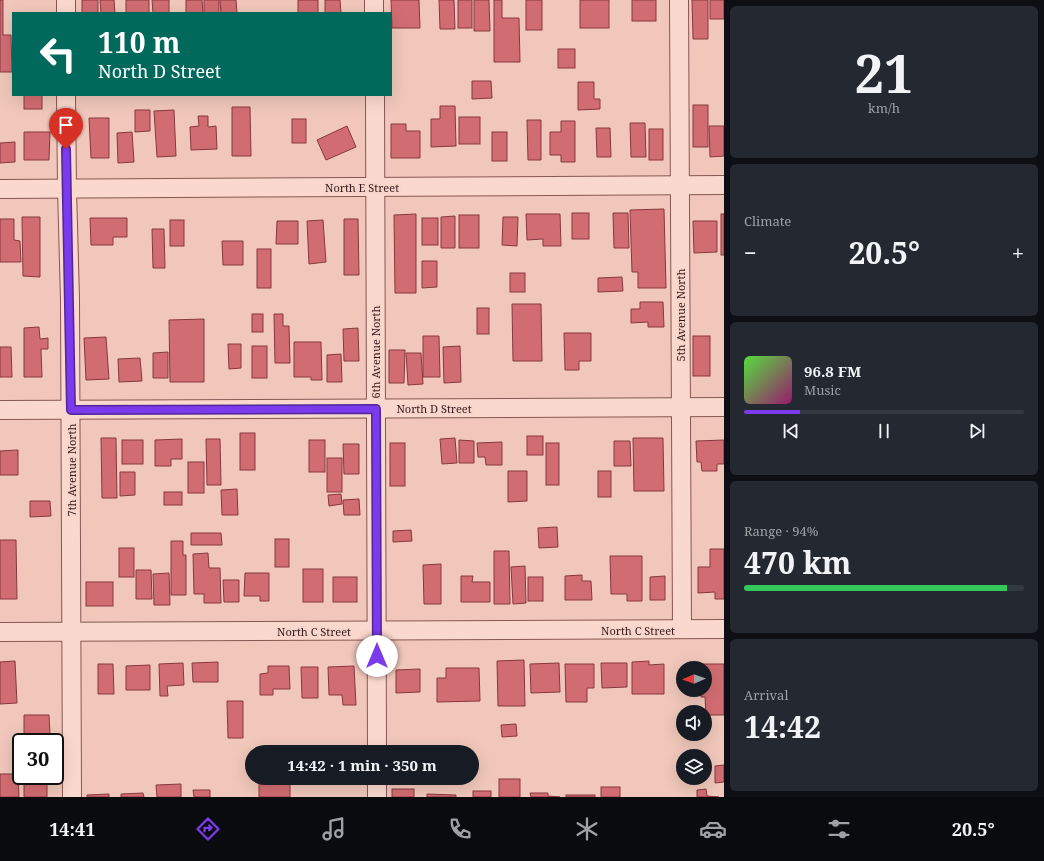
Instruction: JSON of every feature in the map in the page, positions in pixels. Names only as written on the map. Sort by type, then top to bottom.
[{"type":"street","points":[[66,0],[66,12]]},
{"type":"street","points":[[374,0],[374,12]]},
{"type":"street","name":"5th Avenue North","points":[[679,0],[682,629]]},
{"type":"street","name":"7th Avenue North","points":[[66,96],[71,410],[72,797]]},
{"type":"street","name":"6th Avenue North","points":[[375,96],[377,745]]},
{"type":"street","name":"North E Street","points":[[0,189],[724,186]]},
{"type":"street","name":"North D Street","points":[[0,410],[724,407]]},
{"type":"street","name":"North C Street","points":[[0,632],[724,629]]},
{"type":"street","points":[[377,785],[377,797]]},
{"type":"building","points":[[0,0],[3,0],[3,35],[11,35],[12,72],[0,72]]},
{"type":"building","points":[[82,0],[98,0],[98,12],[82,12]]},
{"type":"building","points":[[100,0],[114,0],[115,12],[101,12]]},
{"type":"building","points":[[126,0],[149,0],[149,12],[126,12]]},
{"type":"building","points":[[152,0],[169,0],[169,12],[153,12]]},
{"type":"building","points":[[186,0],[202,0],[203,12],[186,12]]},
{"type":"building","points":[[204,0],[219,0],[219,12],[204,12]]},
{"type":"building","points":[[220,0],[236,0],[237,12],[221,12]]},
{"type":"building","points":[[298,0],[318,0],[318,12],[298,12]]},
{"type":"building","points":[[325,0],[340,0],[341,12],[325,12]]},
{"type":"building","points":[[391,0],[419,0],[420,28],[392,28]]},
{"type":"building","points":[[439,0],[454,0],[455,29],[440,29]]},
{"type":"building","points":[[458,0],[472,0],[472,28],[458,28]]},
{"type":"building","points":[[474,0],[489,0],[490,31],[474,31]]},
{"type":"building","points":[[494,0],[502,0],[502,18],[519,18],[520,62],[494,62]]},
{"type":"building","points":[[526,0],[542,0],[542,30],[526,30]]},
{"type":"building","points":[[580,0],[609,0],[609,28],[580,28]]},
{"type":"building","points":[[632,0],[656,0],[656,21],[632,21]]},
{"type":"building","points":[[692,0],[708,0],[708,39],[693,39]]},
{"type":"building","points":[[710,0],[724,0],[724,19],[710,19]]},
{"type":"building","points":[[558,49],[575,49],[575,68],[558,68]]},
{"type":"building","points":[[472,81],[491,81],[492,98],[472,99]]},
{"type":"building","points":[[578,82],[594,82],[594,99],[600,99],[600,109],[578,110]]},
{"type":"building","points":[[24,96],[42,96],[42,109],[24,109]]},
{"type":"building","points":[[693,105],[708,105],[708,147],[693,147]]},
{"type":"building","points":[[440,106],[455,106],[456,146],[431,147],[431,119],[440,119]]},
{"type":"building","points":[[232,107],[250,107],[251,156],[232,156]]},
{"type":"building","points":[[135,110],[150,110],[150,131],[135,132]]},
{"type":"building","points":[[174,110],[176,156],[157,157],[154,111]]},
{"type":"building","points":[[198,116],[208,116],[208,127],[216,126],[217,149],[191,150],[190,127],[199,126]]},
{"type":"building","points":[[459,117],[480,117],[480,144],[459,144]]},
{"type":"building","points":[[89,118],[109,118],[109,158],[91,158]]},
{"type":"building","points":[[292,119],[306,119],[306,143],[292,143]]},
{"type":"building","points":[[527,120],[541,120],[541,160],[528,160]]},
{"type":"building","points":[[561,121],[575,121],[575,162],[561,162],[561,155],[550,155],[550,132],[561,132]]},
{"type":"building","points":[[630,123],[645,123],[646,157],[631,157]]},
{"type":"building","points":[[391,124],[406,124],[406,131],[420,131],[420,158],[391,158]]},
{"type":"building","points":[[347,126],[356,147],[326,160],[317,140]]},
{"type":"building","points":[[709,126],[724,126],[724,156],[710,157]]},
{"type":"building","points":[[596,128],[610,128],[611,157],[597,157]]},
{"type":"building","points":[[649,129],[663,129],[663,160],[649,160]]},
{"type":"building","points":[[24,132],[50,132],[49,160],[24,160]]},
{"type":"building","points":[[132,132],[134,162],[118,163],[117,133]]},
{"type":"building","points":[[492,132],[507,132],[507,161],[492,161]]},
{"type":"building","points":[[15,142],[15,162],[0,163],[0,143]]},
{"type":"building","points":[[664,209],[666,288],[638,288],[638,272],[632,272],[630,210]]},
{"type":"building","points":[[572,213],[589,213],[589,239],[572,239]]},
{"type":"building","points":[[613,213],[628,213],[629,248],[614,248]]},
{"type":"building","points":[[416,214],[416,293],[395,293],[394,215]]},
{"type":"building","points":[[526,214],[560,214],[561,246],[543,246],[543,239],[527,240]]},
{"type":"building","points":[[721,214],[724,214],[724,255],[721,255]]},
{"type":"building","points":[[459,215],[479,215],[479,248],[459,248]]},
{"type":"building","points":[[455,216],[455,248],[441,248],[441,217]]},
{"type":"building","points":[[22,217],[40,217],[40,277],[23,276]]},
{"type":"building","points":[[503,217],[518,217],[517,246],[502,245]]},
{"type":"building","points":[[90,218],[127,218],[127,237],[113,237],[113,245],[91,245]]},
{"type":"building","points":[[422,218],[438,218],[438,245],[422,245]]},
{"type":"building","points":[[0,219],[14,219],[14,240],[20,241],[21,262],[0,262]]},
{"type":"building","points":[[344,219],[358,219],[359,275],[344,275]]},
{"type":"building","points":[[170,220],[184,220],[184,246],[170,246]]},
{"type":"building","points":[[323,220],[326,262],[309,264],[307,221]]},
{"type":"building","points":[[277,221],[298,221],[298,244],[276,244]]},
{"type":"building","points":[[693,221],[717,221],[717,252],[694,253]]},
{"type":"building","points":[[152,229],[164,229],[165,268],[153,268]]},
{"type":"building","points":[[222,241],[243,241],[243,265],[223,265]]},
{"type":"building","points":[[257,249],[271,249],[271,288],[257,288]]},
{"type":"building","points":[[422,261],[437,261],[437,287],[422,288]]},
{"type":"building","points":[[510,273],[525,273],[525,292],[510,292]]},
{"type":"building","points":[[622,277],[623,291],[598,292],[598,278]]},
{"type":"building","points":[[640,302],[663,302],[664,327],[648,327],[648,322],[631,323],[631,309],[640,309]]},
{"type":"building","points":[[512,304],[541,304],[542,361],[513,361]]},
{"type":"building","points":[[477,308],[489,308],[489,334],[477,334]]},
{"type":"building","points":[[252,314],[263,314],[263,332],[252,332]]},
{"type":"building","points":[[274,314],[283,314],[283,326],[289,326],[290,363],[275,363]]},
{"type":"building","points":[[204,319],[204,382],[170,382],[169,320]]},
{"type":"building","points":[[39,327],[40,339],[48,338],[48,349],[41,349],[42,377],[24,377],[24,328]]},
{"type":"building","points":[[358,328],[359,361],[344,361],[343,329]]},
{"type":"building","points":[[564,333],[591,333],[591,361],[579,361],[579,370],[565,370]]},
{"type":"building","points":[[423,336],[439,336],[440,377],[423,377]]},
{"type":"building","points":[[693,336],[710,336],[710,376],[693,376]]},
{"type":"building","points":[[106,337],[109,379],[86,380],[84,338]]},
{"type":"building","points":[[294,342],[321,342],[322,380],[311,380],[311,377],[294,377]]},
{"type":"building","points":[[228,344],[241,344],[241,368],[229,369]]},
{"type":"building","points":[[252,346],[267,346],[267,378],[252,378]]},
{"type":"building","points":[[460,346],[461,382],[444,383],[443,347]]},
{"type":"building","points":[[0,347],[11,347],[12,377],[0,377]]},
{"type":"building","points":[[389,350],[405,350],[404,383],[389,383]]},
{"type":"building","points":[[168,352],[168,378],[153,378],[153,353]]},
{"type":"building","points":[[406,353],[421,353],[423,384],[408,385]]},
{"type":"building","points":[[341,354],[342,382],[327,382],[327,355]]},
{"type":"building","points":[[140,358],[142,381],[119,382],[118,359]]},
{"type":"building","points":[[240,433],[255,433],[255,470],[240,470]]},
{"type":"building","points":[[527,436],[543,436],[543,455],[527,455]]},
{"type":"building","points":[[101,438],[116,438],[117,498],[102,498]]},
{"type":"building","points":[[455,438],[457,463],[442,464],[440,439]]},
{"type":"building","points":[[633,438],[663,438],[664,491],[634,491]]},
{"type":"building","points":[[182,439],[182,459],[171,459],[171,466],[155,466],[155,440]]},
{"type":"building","points":[[206,439],[220,439],[221,485],[207,485]]},
{"type":"building","points":[[122,440],[143,440],[143,464],[122,464]]},
{"type":"building","points":[[309,440],[325,440],[325,472],[309,472]]},
{"type":"building","points":[[459,440],[474,441],[474,463],[459,463]]},
{"type":"building","points":[[724,440],[724,464],[717,464],[717,471],[702,471],[701,462],[697,462],[696,441]]},
{"type":"building","points":[[614,441],[630,441],[631,466],[614,466]]},
{"type":"building","points":[[502,442],[502,465],[486,465],[485,457],[478,457],[477,443]]},
{"type":"building","points":[[390,443],[405,443],[405,486],[390,486]]},
{"type":"building","points":[[546,443],[559,443],[559,485],[546,485]]},
{"type":"building","points":[[343,444],[359,444],[359,474],[344,474]]},
{"type":"building","points":[[18,450],[18,475],[0,475],[0,451]]},
{"type":"building","points":[[327,458],[342,458],[342,492],[327,492]]},
{"type":"building","points":[[188,462],[204,462],[204,493],[188,493]]},
{"type":"building","points":[[508,471],[527,471],[527,501],[508,502]]},
{"type":"building","points":[[598,471],[611,471],[611,497],[598,497]]},
{"type":"building","points":[[120,472],[135,472],[135,495],[120,496]]},
{"type":"building","points":[[237,489],[238,515],[222,515],[221,490]]},
{"type":"building","points":[[164,492],[182,492],[182,505],[164,505]]},
{"type":"building","points":[[341,494],[342,504],[329,506],[328,495]]},
{"type":"building","points":[[359,499],[360,515],[344,515],[343,500]]},
{"type":"building","points":[[30,501],[50,501],[51,516],[30,517]]},
{"type":"building","points":[[557,527],[558,547],[539,548],[538,528]]},
{"type":"building","points":[[411,530],[412,541],[393,542],[393,531]]},
{"type":"building","points":[[191,533],[221,533],[222,545],[191,545]]},
{"type":"building","points":[[275,539],[289,539],[289,567],[275,567]]},
{"type":"building","points":[[0,540],[16,540],[17,599],[0,599]]},
{"type":"building","points":[[171,541],[183,541],[183,555],[186,555],[186,595],[171,595]]},
{"type":"building","points":[[119,548],[134,548],[134,577],[119,577]]},
{"type":"building","points":[[710,549],[724,549],[724,599],[715,599],[715,592],[698,593],[698,567],[710,567]]},
{"type":"building","points":[[494,551],[509,551],[510,604],[494,604]]},
{"type":"building","points":[[208,553],[209,568],[220,568],[221,603],[204,603],[204,594],[194,594],[193,554]]},
{"type":"building","points":[[610,556],[642,556],[642,601],[627,601],[627,594],[611,594]]},
{"type":"building","points":[[441,564],[441,604],[424,604],[423,565]]},
{"type":"building","points":[[525,566],[526,603],[513,604],[511,567]]},
{"type":"building","points":[[303,569],[323,569],[323,602],[303,602]]},
{"type":"building","points":[[136,570],[151,570],[152,599],[136,599]]},
{"type":"building","points":[[169,573],[170,605],[154,605],[153,574]]},
{"type":"building","points":[[245,573],[269,573],[269,601],[260,601],[260,596],[244,596]]},
{"type":"building","points":[[582,575],[582,581],[591,581],[592,600],[565,600],[565,576]]},
{"type":"building","points":[[461,576],[473,576],[472,582],[490,582],[490,602],[461,602]]},
{"type":"building","points":[[665,576],[665,600],[650,600],[650,577]]},
{"type":"building","points":[[333,577],[357,577],[357,602],[333,602]]},
{"type":"building","points":[[528,577],[543,577],[543,601],[528,601]]},
{"type":"building","points":[[223,580],[239,580],[239,602],[224,602]]},
{"type":"building","points":[[86,582],[113,582],[113,606],[86,606]]},
{"type":"building","points":[[524,660],[525,706],[498,706],[497,661]]},
{"type":"building","points":[[15,661],[17,703],[0,704],[0,662]]},
{"type":"building","points":[[649,661],[649,665],[664,664],[664,694],[632,694],[632,662]]},
{"type":"building","points":[[218,662],[218,682],[193,682],[192,663]]},
{"type":"building","points":[[183,663],[184,685],[167,686],[168,696],[160,696],[159,664]]},
{"type":"building","points":[[559,663],[560,692],[531,693],[530,664]]},
{"type":"building","points":[[601,663],[627,663],[627,687],[602,688]]},
{"type":"building","points":[[98,664],[113,664],[114,694],[98,694]]},
{"type":"building","points":[[565,664],[594,664],[594,688],[587,688],[587,702],[566,702]]},
{"type":"building","points":[[712,664],[724,664],[724,715],[712,715],[712,705],[705,705],[705,697],[712,697]]},
{"type":"building","points":[[150,665],[150,690],[126,690],[126,666]]},
{"type":"building","points":[[268,666],[289,666],[290,689],[273,689],[273,695],[260,695],[260,674],[268,673]]},
{"type":"building","points":[[354,666],[356,705],[343,705],[342,695],[329,695],[328,667]]},
{"type":"building","points":[[301,667],[318,667],[318,698],[302,698]]},
{"type":"building","points":[[446,668],[479,668],[480,701],[437,702],[437,678],[446,678]]},
{"type":"building","points":[[420,669],[420,692],[396,693],[396,670]]},
{"type":"building","points":[[227,701],[243,701],[243,738],[228,738]]},
{"type":"building","points":[[24,715],[49,715],[50,733],[24,733]]},
{"type":"building","points":[[516,724],[517,736],[502,737],[501,725]]},
{"type":"building","points":[[724,765],[724,782],[715,783],[715,766]]},
{"type":"building","points":[[0,774],[12,774],[12,785],[18,785],[19,797],[0,797]]},
{"type":"building","points":[[499,779],[520,779],[520,797],[499,797]]},
{"type":"building","points":[[181,784],[181,797],[157,797],[156,785]]},
{"type":"building","points":[[24,785],[47,785],[47,797],[24,797]]},
{"type":"building","points":[[259,785],[290,785],[290,797],[259,797]]},
{"type":"building","points":[[601,787],[620,787],[620,797],[601,797]]},
{"type":"building","points":[[392,789],[414,789],[414,797],[392,797]]},
{"type":"building","points":[[706,789],[707,796],[719,797],[697,797],[697,790]]},
{"type":"building","points":[[193,790],[210,790],[210,797],[194,797]]},
{"type":"building","points":[[473,791],[491,791],[491,797],[473,797]]},
{"type":"building","points":[[143,793],[144,797],[121,797],[121,794]]},
{"type":"building","points":[[530,793],[548,793],[548,796],[560,797],[531,797]]},
{"type":"building","points":[[109,794],[109,797],[87,797],[87,795]]},
{"type":"building","points":[[427,794],[456,795],[456,797],[427,797]]},
{"type":"building","points":[[566,795],[595,795],[595,797],[566,797]]},
{"type":"route","points":[[66,149],[71,410],[376,409],[377,656]]}]
